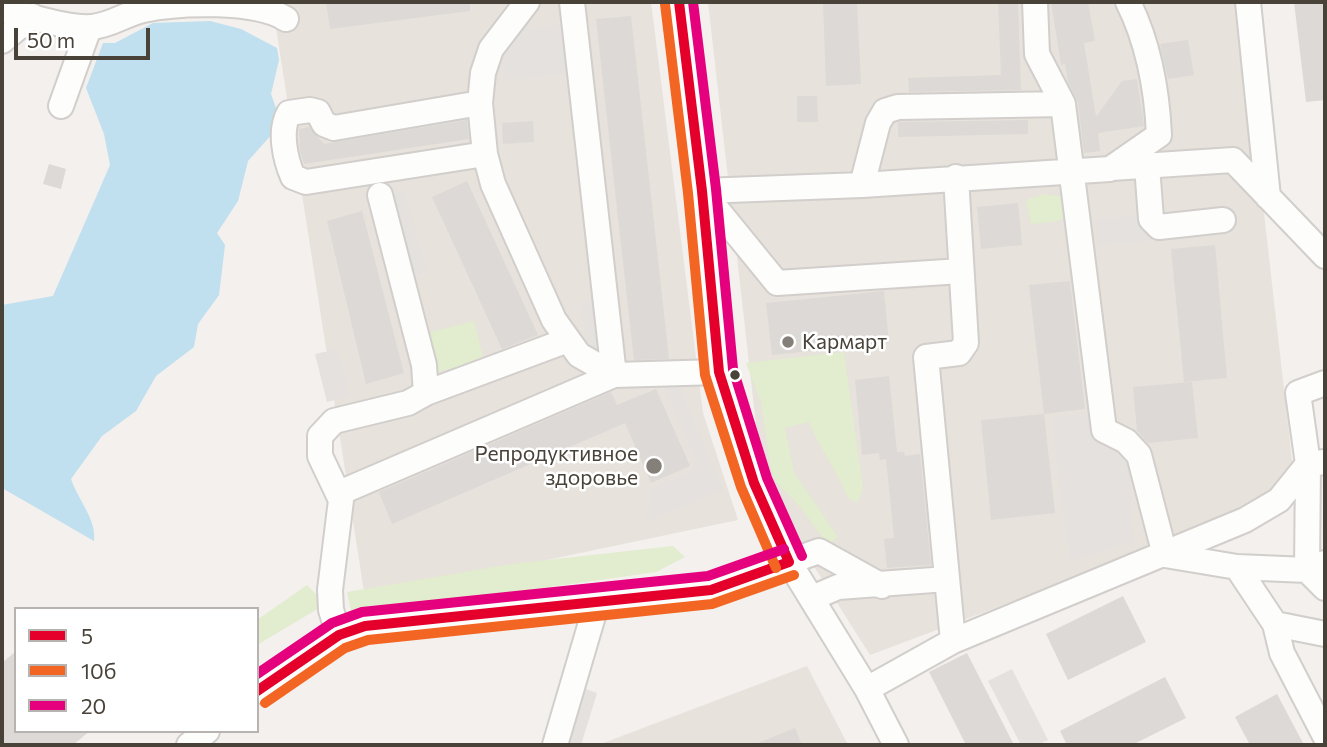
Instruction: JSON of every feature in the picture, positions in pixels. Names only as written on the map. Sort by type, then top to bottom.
[{"type":"street","points":[[527,2],[491,49],[483,73],[480,103],[485,154],[494,184],[548,308],[579,355],[614,375]]},
{"type":"street","points":[[572,2],[614,375]]},
{"type":"street","points":[[679,2],[702,191],[719,372],[754,483],[789,562],[867,688],[896,745]]},
{"type":"street","points":[[1035,2],[1037,54],[1063,104],[1104,430],[1126,441],[1139,455],[1165,555]]},
{"type":"street","points":[[1110,169],[1158,135],[1156,103],[1142,35],[1128,2]]},
{"type":"street","points":[[1248,2],[1268,197]]},
{"type":"street","points":[[2,10],[89,27],[113,23],[142,10],[212,3],[248,4],[278,12],[286,19]]},
{"type":"street","points":[[2,41],[32,16]]},
{"type":"street","points":[[61,106],[89,27]]},
{"type":"street","points":[[480,103],[334,128],[324,124],[318,112],[310,110],[289,113],[284,123],[287,164],[292,177],[306,182],[485,154]]},
{"type":"street","points":[[862,185],[877,114],[898,107],[1063,104]]},
{"type":"street","points":[[702,191],[862,185],[1233,160],[1325,256]]},
{"type":"street","points":[[1147,166],[1152,219],[1159,227],[1223,220]]},
{"type":"street","points":[[953,641],[926,358],[959,353],[964,348],[956,177]]},
{"type":"street","points":[[702,191],[777,283],[961,271]]},
{"type":"street","points":[[380,195],[424,365],[426,393]]},
{"type":"street","points":[[339,635],[331,610],[330,590],[341,500],[320,456],[320,436],[334,421],[408,403],[426,393],[568,340]]},
{"type":"street","points":[[339,493],[614,375],[719,372]]},
{"type":"street","points":[[1325,383],[1298,393],[1317,463],[1316,566],[1325,588]]},
{"type":"street","points":[[867,688],[953,641],[1245,520],[1279,500],[1317,463]]},
{"type":"street","points":[[259,690],[339,635],[365,626],[711,590],[819,551],[882,586]]},
{"type":"street","points":[[1165,555],[1237,567],[1316,566]]},
{"type":"street","points":[[1237,567],[1275,624],[1282,653],[1325,736]]},
{"type":"street","points":[[812,598],[838,587],[882,586],[947,579]]},
{"type":"street","points":[[555,745],[598,600]]},
{"type":"street","points":[[1275,624],[1325,634]]},
{"type":"street","points":[[189,745],[204,733]]},
{"type":"shaded area","points":[[272,2],[651,2],[703,413],[738,520],[365,598]]},
{"type":"shaded area","points":[[708,2],[1240,2],[1296,495],[870,655],[763,486]]},
{"type":"shaded area","points":[[569,24],[575,73],[504,81],[502,47],[515,30]]},
{"type":"shaded area","points":[[404,191],[427,273],[409,278],[386,196]]},
{"type":"shaded area","points":[[1224,207],[1227,233],[1098,246],[1095,220]]},
{"type":"shaded area","points":[[597,300],[604,352],[588,354],[581,303]]},
{"type":"shaded area","points":[[338,349],[350,396],[327,402],[315,354]]},
{"type":"shaded area","points":[[676,379],[723,490],[645,522],[652,488],[691,472],[696,459],[663,385]]},
{"type":"shaded area","points":[[1085,413],[1128,459],[1133,542],[1070,562],[1051,417]]},
{"type":"shaded area","points":[[807,666],[848,745],[598,745]]},
{"type":"shaded area","points":[[1012,669],[1048,740],[1037,745],[1021,745],[988,681]]},
{"type":"shaded area","points":[[580,687],[597,693],[581,745],[562,745]]},
{"type":"green space","points":[[1045,194],[1068,198],[1073,213],[1058,221],[1031,224],[1026,200]]},
{"type":"green space","points":[[474,321],[484,360],[437,372],[427,333]]},
{"type":"green space","points":[[844,352],[863,488],[858,503],[848,498],[809,422],[785,428],[794,472],[838,537],[828,545],[800,507],[776,482],[771,469],[761,403],[746,363]]},
{"type":"green space","points":[[673,546],[685,557],[656,572],[352,615],[347,592],[511,564]]},
{"type":"green space","points":[[307,585],[321,599],[319,608],[259,644],[259,619]]},
{"type":"water","points":[[210,21],[241,29],[277,48],[279,60],[271,94],[277,111],[273,133],[248,161],[238,201],[217,233],[225,245],[219,295],[198,324],[194,347],[156,376],[136,411],[102,436],[71,479],[93,525],[94,541],[2,488],[2,305],[53,296],[110,165],[104,134],[86,88],[103,43],[115,43],[153,23]]},
{"type":"building","points":[[326,2],[470,2],[470,11],[330,29]]},
{"type":"building","points":[[823,2],[857,2],[861,84],[826,86]]},
{"type":"building","points":[[998,2],[1018,2],[1021,90],[909,92],[908,78],[1001,75]]},
{"type":"building","points":[[1051,2],[1088,2],[1095,41],[1084,43],[1096,117],[1122,81],[1137,79],[1144,126],[1098,133],[1100,151],[1084,153],[1078,102],[1068,82],[1065,64],[1061,65]]},
{"type":"building","points":[[1294,2],[1325,2],[1325,100],[1306,102]]},
{"type":"building","points":[[631,16],[669,359],[634,360],[617,209],[596,19]]},
{"type":"building","points":[[1188,40],[1194,75],[1168,79],[1160,44]]},
{"type":"building","points":[[797,96],[817,96],[818,122],[797,122]]},
{"type":"building","points":[[467,120],[469,139],[304,164],[300,150],[299,129],[309,127],[324,144]]},
{"type":"building","points":[[1028,120],[1028,134],[898,137],[900,122]]},
{"type":"building","points":[[533,121],[534,142],[503,144],[502,123]]},
{"type":"building","points":[[49,164],[66,169],[61,189],[43,184]]},
{"type":"building","points":[[467,181],[538,335],[502,349],[432,197]]},
{"type":"building","points":[[1018,203],[1022,245],[981,249],[977,207]]},
{"type":"building","points":[[362,211],[404,373],[366,384],[327,221]]},
{"type":"building","points":[[1215,245],[1227,378],[1184,382],[1171,249]]},
{"type":"building","points":[[1070,281],[1085,409],[1044,414],[1029,285]]},
{"type":"building","points":[[884,291],[889,343],[772,355],[766,303]]},
{"type":"building","points":[[889,376],[897,452],[904,452],[905,456],[920,454],[931,565],[887,568],[884,539],[894,538],[886,459],[880,460],[879,453],[862,455],[855,380]]},
{"type":"building","points":[[1192,382],[1198,438],[1148,443],[1137,431],[1133,387]]},
{"type":"building","points":[[656,389],[690,466],[651,483],[625,423],[392,524],[379,492],[611,392],[617,405]]},
{"type":"building","points":[[1044,414],[1055,513],[991,520],[981,420]]},
{"type":"building","points":[[1123,596],[1146,642],[1068,680],[1046,634]]},
{"type":"building","points":[[14,653],[14,733],[88,733],[73,745],[2,745],[2,663]]},
{"type":"building","points":[[967,653],[1014,745],[966,745],[929,672]]},
{"type":"building","points":[[1165,677],[1186,718],[1132,745],[1067,745],[1060,731]]},
{"type":"building","points":[[1277,694],[1304,745],[1250,745],[1235,717]]},
{"type":"building","points":[[795,728],[802,745],[753,745]]},
{"type":"transit line","name":"5","points":[[679,2],[702,191],[719,372],[754,483],[789,562]]},
{"type":"transit line","name":"20","points":[[693,2],[716,189],[733,369],[767,478],[802,556]]},
{"type":"transit line","name":"10б","points":[[665,4],[688,193],[705,375],[741,487],[776,568]]},
{"type":"transit line","name":"20","points":[[259,673],[332,623],[362,612],[708,576],[784,549]]},
{"type":"transit line","name":"5","points":[[259,690],[339,635],[365,626],[711,590],[789,562]]},
{"type":"transit line","name":"10б","points":[[265,703],[345,648],[368,640],[712,604],[794,575]]},
{"type":"place","name":"Кармарт","points":[[788,342]]},
{"type":"place","name":"Репродуктивное здоровье","points":[[654,466]]}]
